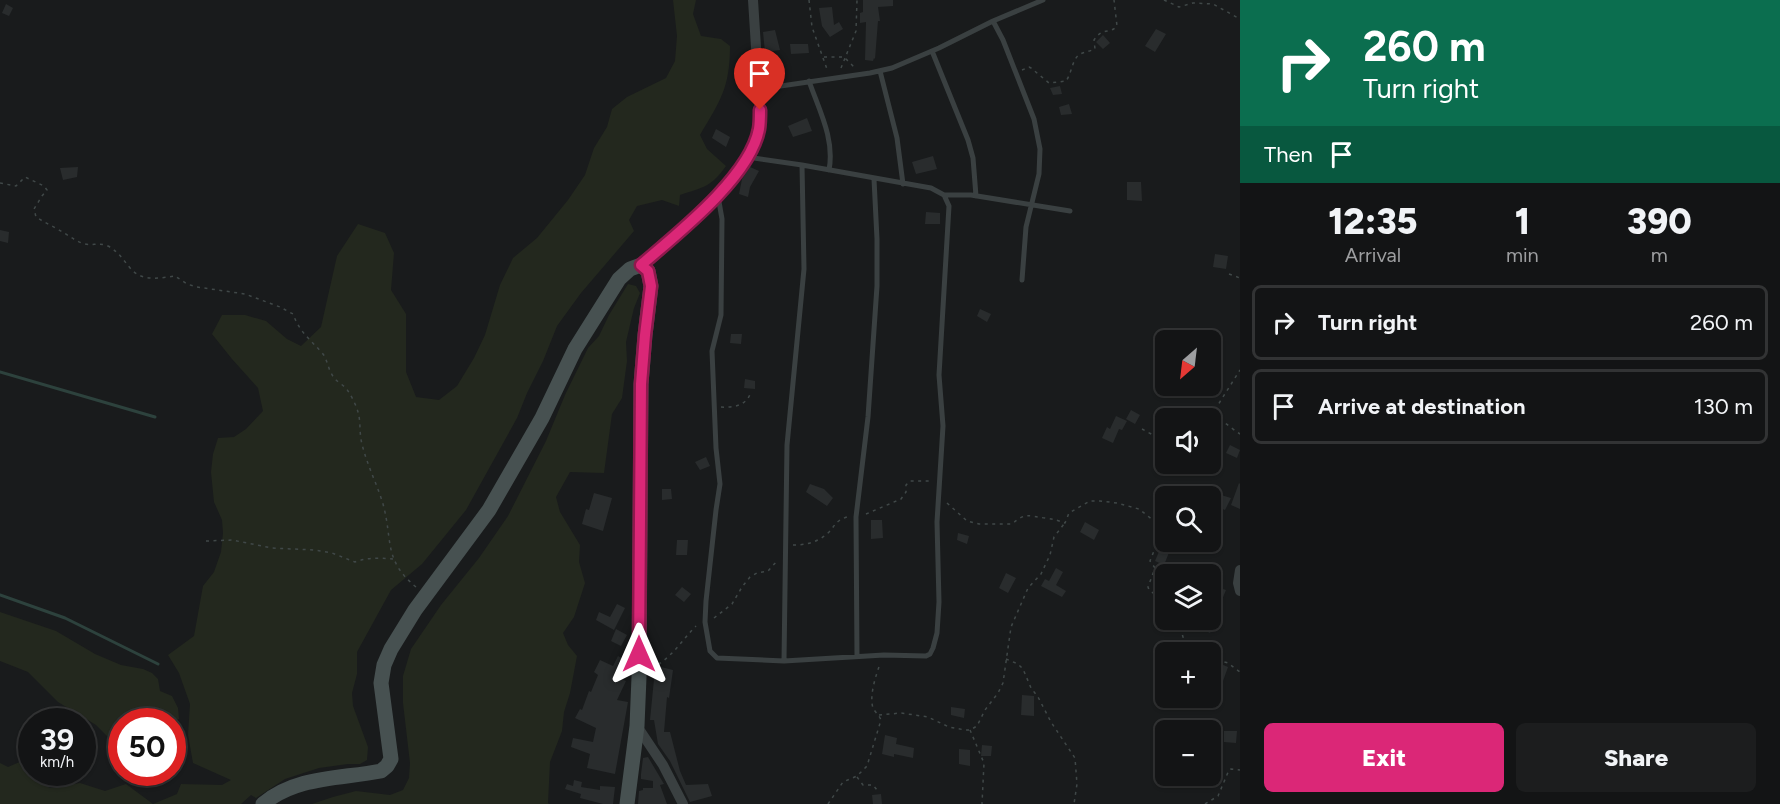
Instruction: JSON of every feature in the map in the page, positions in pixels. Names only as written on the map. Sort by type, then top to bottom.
[{"type":"main road","points":[[263,804],[279,792],[299,785],[325,778],[381,771],[387,766],[390,759],[381,683],[384,665],[397,639],[426,595],[489,510],[542,418],[575,349],[619,279],[630,269],[641,265],[648,271],[651,286],[641,384],[637,726],[627,804]]},
{"type":"street","points":[[641,265],[718,195],[747,157],[759,129],[753,0]]},
{"type":"street","points":[[1240,570],[1238,583],[1240,591]]},
{"type":"street","points":[[637,726],[663,765],[683,804]]},
{"type":"lane","points":[[758,89],[880,71],[932,51],[1031,2],[1043,0]]},
{"type":"lane","points":[[993,21],[1017,73],[1034,119],[1040,148],[1039,174],[1026,227],[1022,279]]},
{"type":"lane","points":[[932,51],[973,158],[976,196]]},
{"type":"lane","points":[[880,71],[897,138],[903,184]]},
{"type":"lane","points":[[809,81],[831,146],[829,170]]},
{"type":"lane","points":[[747,157],[931,188],[944,195],[976,196],[1070,211]]},
{"type":"lane","points":[[784,660],[787,445],[804,269],[802,165]]},
{"type":"lane","points":[[857,657],[855,517],[868,417],[877,286],[874,179]]},
{"type":"lane","points":[[718,195],[722,219],[721,315],[712,351],[716,448],[720,484],[706,601],[707,641],[710,651],[717,658],[784,660],[884,655],[926,656],[933,648],[937,633],[939,602],[937,522],[944,426],[939,375],[950,206],[944,195]]},
{"type":"path","points":[[809,0],[812,27],[831,78]]},
{"type":"path","points":[[839,78],[844,57],[856,31],[857,0]]},
{"type":"path","points":[[1017,73],[1029,67],[1049,83],[1066,81],[1080,54],[1095,49],[1094,40],[1103,30],[1112,30],[1117,26],[1114,0]]},
{"type":"path","points":[[1164,0],[1179,6],[1193,3],[1213,4],[1240,19]]},
{"type":"path","points":[[823,57],[844,57],[852,63],[860,75]]},
{"type":"path","points":[[0,183],[16,186],[25,177],[44,186],[47,190],[34,209],[36,216],[76,241],[91,245],[96,243],[113,249],[136,274],[154,279],[175,276],[197,287],[244,294],[293,314],[303,334],[324,356],[328,369],[335,379],[348,390],[358,414],[362,444],[384,507],[390,548],[397,568],[426,595]]},
{"type":"path","points":[[1229,274],[1240,278]]},
{"type":"path","points":[[1216,408],[1240,370]]},
{"type":"path","points":[[714,406],[736,406],[748,399],[751,391]]},
{"type":"path","points":[[1221,421],[1240,434]]},
{"type":"path","points":[[1143,429],[1155,436]]},
{"type":"path","points":[[940,490],[947,504],[968,521],[979,524],[1012,524],[1020,517],[1030,514],[1065,523]]},
{"type":"path","points":[[879,715],[901,713],[927,717],[950,727],[970,730],[977,726],[1003,683],[1011,627],[1028,588],[1041,574],[1050,555],[1054,537],[1065,523],[1069,513],[1090,501],[1117,503],[1139,509],[1163,528],[1150,561],[1155,568],[1148,587],[1155,594]]},
{"type":"path","points":[[206,541],[232,540],[272,548],[314,550],[332,553],[355,562],[373,557],[394,559]]},
{"type":"path","points":[[828,804],[843,782],[857,776],[867,766],[881,720],[873,708],[873,687],[884,655]]},
{"type":"path","points":[[1006,659],[1023,669],[1031,688],[1075,758],[1077,784],[1074,804]]},
{"type":"path","points":[[1221,661],[1228,663],[1240,672]]},
{"type":"path","points":[[970,730],[984,763],[982,804]]},
{"type":"path","points":[[1204,804],[1218,796],[1229,770],[1240,770]]},
{"type":"path","points":[[857,776],[863,784],[873,785],[877,790]]},
{"type":"shaded area","points":[[673,0],[696,0],[693,14],[701,36],[721,39],[730,46],[726,84],[700,135],[707,149],[726,166],[716,178],[706,185],[680,195],[679,206],[662,200],[637,206],[629,220],[634,231],[581,293],[557,326],[517,418],[466,510],[422,564],[391,590],[357,652],[357,674],[352,693],[353,706],[368,747],[367,760],[360,764],[319,768],[285,779],[256,798],[251,795],[241,804],[153,804],[177,794],[180,786],[186,784],[222,785],[231,780],[193,763],[188,735],[190,704],[179,673],[168,655],[194,636],[203,586],[214,572],[221,552],[222,520],[214,502],[211,472],[218,438],[234,437],[246,429],[263,411],[258,388],[212,334],[222,315],[245,315],[266,321],[287,339],[301,346],[321,327],[337,256],[358,224],[385,233],[394,253],[391,290],[406,314],[406,372],[416,397],[439,400],[457,386],[474,358],[485,335],[500,285],[513,258],[537,238],[585,175],[594,148],[607,127],[612,109],[627,97],[666,78],[675,61],[677,36]]},
{"type":"shaded area","points":[[628,284],[636,286],[640,293],[626,342],[627,361],[622,398],[612,414],[604,473],[570,472],[556,497],[560,512],[580,545],[579,562],[585,583],[574,617],[563,633],[568,645],[577,656],[562,731],[550,762],[549,804],[312,804],[356,791],[390,795],[403,790],[409,778],[410,763],[403,703],[403,676],[411,649],[508,516],[546,441],[588,348],[599,336]]},
{"type":"shaded area","points":[[0,612],[56,631],[95,654],[121,665],[152,673],[158,679],[160,691],[172,696],[178,708],[108,708],[108,737],[96,725],[96,708],[68,708],[58,702],[28,672],[0,661]]},
{"type":"shaded area","points":[[0,763],[8,767],[18,763],[18,786],[47,786],[50,788],[89,786],[105,791],[129,786],[153,804],[0,804]]},
{"type":"building","points":[[863,0],[893,0],[893,6],[878,7],[880,21],[878,21],[873,61],[865,60],[866,22],[860,23]]},
{"type":"building","points":[[6,4],[13,8],[9,16],[2,13]]},
{"type":"building","points":[[832,7],[834,25],[839,22],[843,29],[830,37],[822,26],[819,8]]},
{"type":"building","points":[[1156,29],[1166,34],[1155,52],[1145,46]]},
{"type":"building","points":[[775,30],[780,50],[765,52],[763,32]]},
{"type":"building","points":[[1103,35],[1110,43],[1103,49],[1096,42]]},
{"type":"building","points":[[790,44],[808,44],[809,53],[791,54]]},
{"type":"building","points":[[1060,86],[1062,94],[1053,95],[1050,88]]},
{"type":"building","points":[[1069,104],[1072,114],[1061,115],[1059,107]]},
{"type":"building","points":[[807,118],[812,131],[793,137],[788,126]]},
{"type":"building","points":[[716,129],[730,137],[726,147],[712,138]]},
{"type":"building","points":[[933,156],[937,169],[916,174],[912,162]]},
{"type":"building","points":[[78,167],[77,177],[63,180],[60,168]]},
{"type":"building","points":[[750,167],[759,171],[750,187],[748,197],[739,194],[742,179]]},
{"type":"building","points":[[1127,182],[1141,182],[1142,201],[1127,200]]},
{"type":"building","points":[[926,212],[940,213],[940,224],[925,224]]},
{"type":"building","points":[[0,230],[9,232],[8,243],[0,241]]},
{"type":"building","points":[[1215,254],[1228,256],[1226,269],[1213,267]]},
{"type":"building","points":[[980,309],[991,314],[987,322],[977,316]]},
{"type":"building","points":[[731,334],[742,334],[741,344],[730,343]]},
{"type":"building","points":[[745,379],[755,381],[755,389],[744,388]]},
{"type":"building","points":[[1131,410],[1140,415],[1135,424],[1126,419]]},
{"type":"building","points":[[1116,416],[1127,421],[1122,430],[1119,429],[1113,443],[1102,438],[1107,427],[1110,429]]},
{"type":"building","points":[[1230,445],[1240,450],[1237,458],[1226,453]]},
{"type":"building","points":[[706,457],[710,466],[700,470],[695,462]]},
{"type":"building","points":[[810,484],[824,489],[833,498],[827,506],[806,492]]},
{"type":"building","points":[[1240,484],[1240,509],[1231,505]]},
{"type":"building","points":[[662,489],[671,489],[672,499],[662,500]]},
{"type":"building","points":[[594,493],[612,498],[603,531],[582,524]]},
{"type":"building","points":[[1221,495],[1231,498],[1225,510],[1221,508]]},
{"type":"building","points":[[871,520],[882,520],[883,538],[871,539]]},
{"type":"building","points":[[1085,522],[1099,530],[1094,540],[1080,532]]},
{"type":"building","points":[[958,533],[969,536],[967,544],[957,540]]},
{"type":"building","points":[[677,540],[688,540],[687,555],[676,555]]},
{"type":"building","points":[[1159,552],[1169,552],[1164,564],[1155,561]]},
{"type":"building","points":[[1056,568],[1063,572],[1056,585],[1066,591],[1062,597],[1041,586],[1045,579],[1049,581]]},
{"type":"building","points":[[1006,573],[1016,578],[1008,593],[999,588]]},
{"type":"building","points":[[682,587],[691,594],[684,602],[675,595]]},
{"type":"building","points":[[1221,588],[1226,590],[1221,602]]},
{"type":"building","points":[[617,604],[625,608],[614,630],[596,620],[599,612],[610,617]]},
{"type":"building","points":[[616,629],[627,635],[621,646],[611,641]]},
{"type":"building","points":[[618,656],[625,660],[617,677],[626,681],[617,700],[628,702],[615,774],[587,768],[590,754],[571,747],[573,738],[593,742],[596,728],[575,718],[580,709],[582,710],[589,691],[591,692],[598,675],[594,672],[600,660],[613,666]]},
{"type":"building","points":[[1221,664],[1228,667],[1223,681],[1221,680]]},
{"type":"building","points":[[661,667],[673,670],[669,698],[667,697],[664,732],[670,732],[686,785],[708,784],[712,796],[690,802],[670,761],[658,744],[654,720],[650,720],[655,669],[661,670]]},
{"type":"building","points":[[1022,695],[1034,696],[1034,716],[1021,715]]},
{"type":"building","points":[[951,707],[965,709],[964,718],[951,715]]},
{"type":"building","points":[[1224,731],[1237,731],[1236,743],[1224,742]]},
{"type":"building","points":[[885,735],[897,738],[896,744],[914,748],[913,758],[882,754]]},
{"type":"building","points":[[982,745],[992,746],[991,756],[981,756]]},
{"type":"building","points":[[959,749],[970,750],[970,766],[959,764]]},
{"type":"building","points":[[648,757],[664,784],[660,785],[667,804],[638,804],[639,791],[643,788],[653,788],[653,781],[641,779],[643,758]]},
{"type":"building","points":[[574,780],[582,782],[581,787],[600,790],[600,786],[615,787],[613,804],[580,798],[581,794],[565,789],[567,784],[573,786]]},
{"type":"building","points":[[881,794],[882,804],[873,804],[872,795]]},
{"type":"waterway","points":[[0,372],[155,417]]},
{"type":"waterway","points":[[0,595],[65,618],[158,664]]},
{"type":"route","points":[[639,654],[641,384],[651,286],[648,271],[641,265],[704,210],[726,186],[753,146],[759,129],[760,110]]}]
